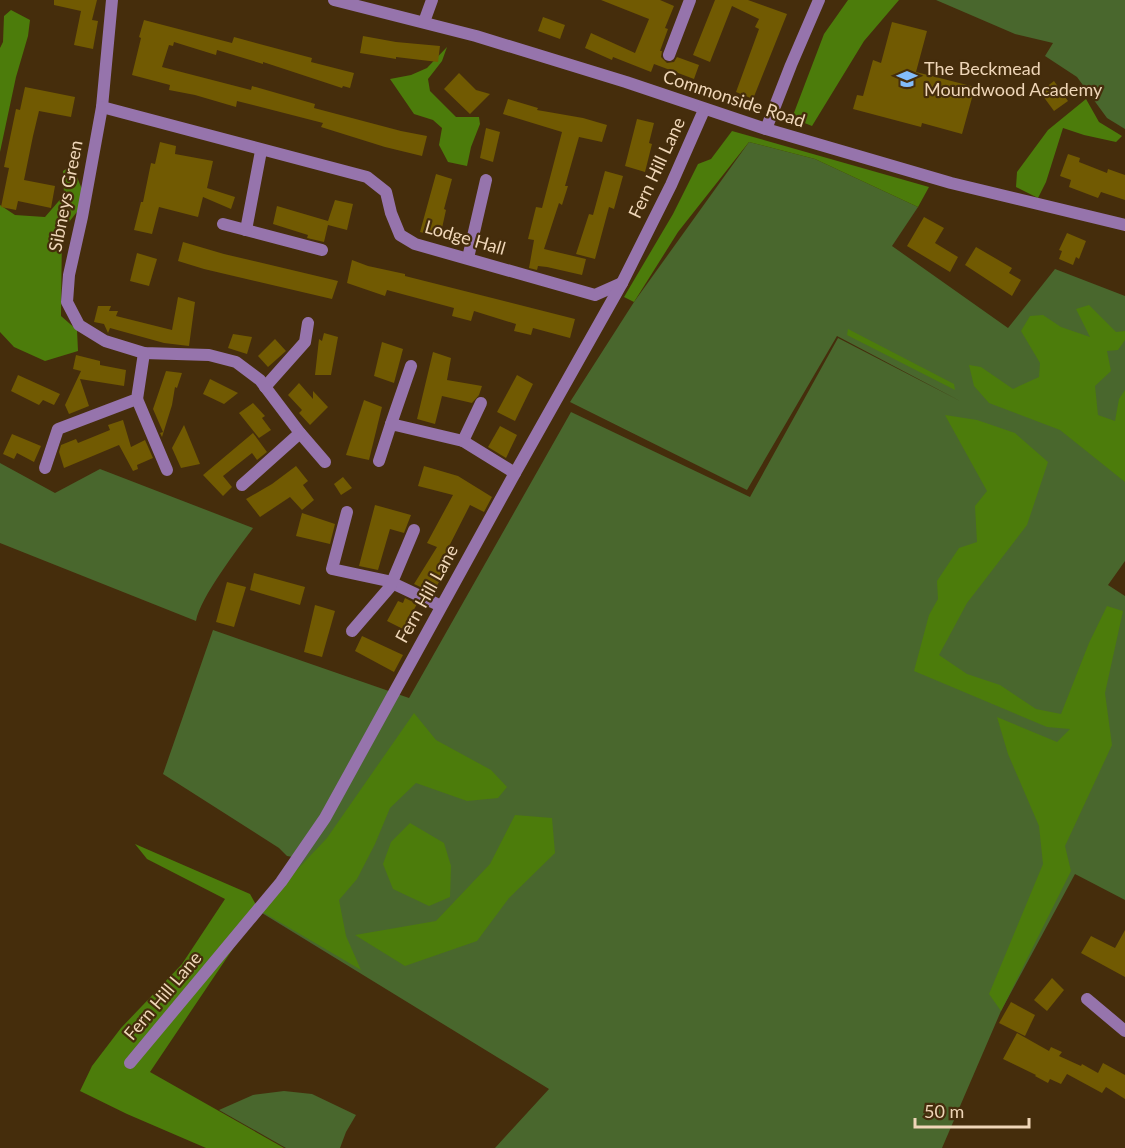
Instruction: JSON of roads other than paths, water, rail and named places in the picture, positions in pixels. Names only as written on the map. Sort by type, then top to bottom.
[{"type":"street","name":"Sibneys Green","points":[[112,0],[102,107],[69,274],[67,302],[79,325],[105,341],[144,353],[209,355],[236,362],[260,380],[325,462]]},
{"type":"street","name":"Commonside Road","points":[[334,0],[476,36],[626,82],[704,110],[951,183],[1125,225]]},
{"type":"street","points":[[424,22],[432,0]]},
{"type":"street","points":[[669,56],[690,0]]},
{"type":"street","points":[[766,129],[819,0]]},
{"type":"street","name":"Lodge Hall","points":[[102,107],[261,151],[367,177],[386,192],[400,235],[416,244],[595,295],[622,283]]},
{"type":"street","name":"Fern Hill Lane","points":[[130,1063],[264,904],[325,818],[622,283],[671,185],[704,110]]},
{"type":"street","points":[[246,230],[261,151]]},
{"type":"street","points":[[468,258],[486,180]]},
{"type":"street","points":[[223,224],[322,250]]},
{"type":"street","points":[[265,387],[306,342],[308,322]]},
{"type":"street","points":[[144,353],[137,399],[167,470]]},
{"type":"street","points":[[379,461],[411,366]]},
{"type":"street","points":[[45,468],[58,429],[137,399]]},
{"type":"street","points":[[463,441],[481,403]]},
{"type":"street","points":[[391,424],[463,441],[515,473]]},
{"type":"street","points":[[242,485],[300,433]]},
{"type":"street","points":[[347,512],[332,569],[391,583],[441,606]]},
{"type":"street","points":[[352,631],[391,583],[414,530]]},
{"type":"street","points":[[1087,999],[1125,1031]]},
{"type":"place","name":"The Beckmead Moundwood Academy","points":[[907,79]]}]
